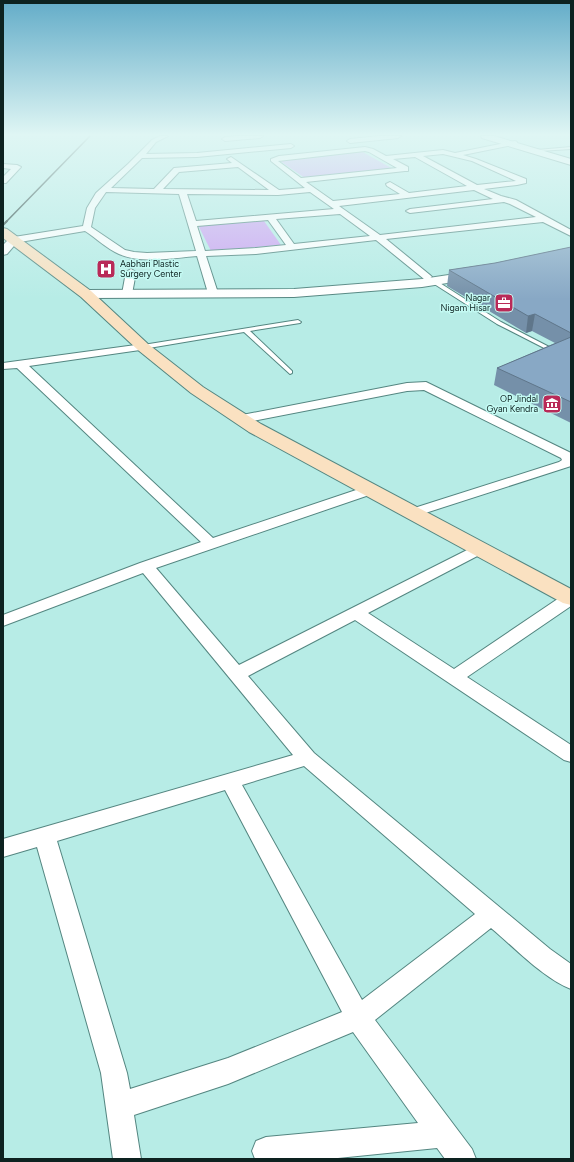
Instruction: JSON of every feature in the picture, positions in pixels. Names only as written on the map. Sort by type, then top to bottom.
[{"type":"main road","points":[[7,242],[86,294],[144,347],[196,390],[255,428],[571,598]]},
{"type":"street","points":[[87,228],[91,208],[99,194],[104,190]]},
{"type":"street","points":[[110,190],[183,193],[278,193],[309,190]]},
{"type":"street","points":[[274,190],[278,193]]},
{"type":"street","points":[[312,190],[380,238],[431,279]]},
{"type":"street","points":[[400,190],[407,195]]},
{"type":"street","points":[[332,204],[454,190]]},
{"type":"street","points":[[481,190],[504,200],[513,202],[571,233]]},
{"type":"street","points":[[183,193],[213,293]]},
{"type":"street","points":[[390,197],[440,231]]},
{"type":"street","points":[[405,208],[504,200]]},
{"type":"street","points":[[192,224],[342,211]]},
{"type":"street","points":[[270,217],[292,247]]},
{"type":"street","points":[[7,242],[87,228],[128,254],[148,256],[201,254],[292,247],[544,219]]},
{"type":"street","points":[[86,294],[294,293],[392,286],[486,270]]},
{"type":"street","points":[[127,294],[131,272]]},
{"type":"street","points":[[104,312],[146,294]]},
{"type":"street","points":[[3,366],[144,347]]},
{"type":"street","points":[[20,364],[211,544]]},
{"type":"street","points":[[242,419],[407,387],[426,386],[567,456],[569,461],[564,465],[413,513]]},
{"type":"street","points":[[3,621],[146,566],[370,490]]},
{"type":"street","points":[[237,674],[480,549]]},
{"type":"street","points":[[146,566],[307,758],[542,957],[571,978]]},
{"type":"street","points":[[453,678],[571,598]]},
{"type":"street","points":[[356,613],[571,754]]},
{"type":"street","points":[[3,848],[307,758]]},
{"type":"street","points":[[230,781],[358,1018],[372,1040],[462,1159]]},
{"type":"street","points":[[45,836],[114,1073],[127,1159]]},
{"type":"street","points":[[119,1106],[228,1071],[358,1018],[491,914]]},
{"type":"street","points":[[266,1151],[443,1134]]},
{"type":"lane","points":[[431,279],[499,323],[559,354]]},
{"type":"lane","points":[[144,347],[298,322]]},
{"type":"lane","points":[[246,331],[290,372]]},
{"type":"shaded area","points":[[264,221],[281,245],[211,251],[198,225]]},
{"type":"building","points":[[571,247],[571,333],[535,314],[528,316],[449,270],[495,263]]},
{"type":"building","points":[[571,337],[571,402],[497,368]]},
{"type":"railway","points":[[6,222],[37,190]]},
{"type":"railway","points":[[3,225],[6,222]]},
{"type":"place","name":"Aabhari Plastic Surgery Center","points":[[106,269]]},
{"type":"place","name":"Nagar Nigam Hisar","points":[[504,303]]},
{"type":"place","name":"OP Jindal Gyan Kendra","points":[[552,404]]}]
